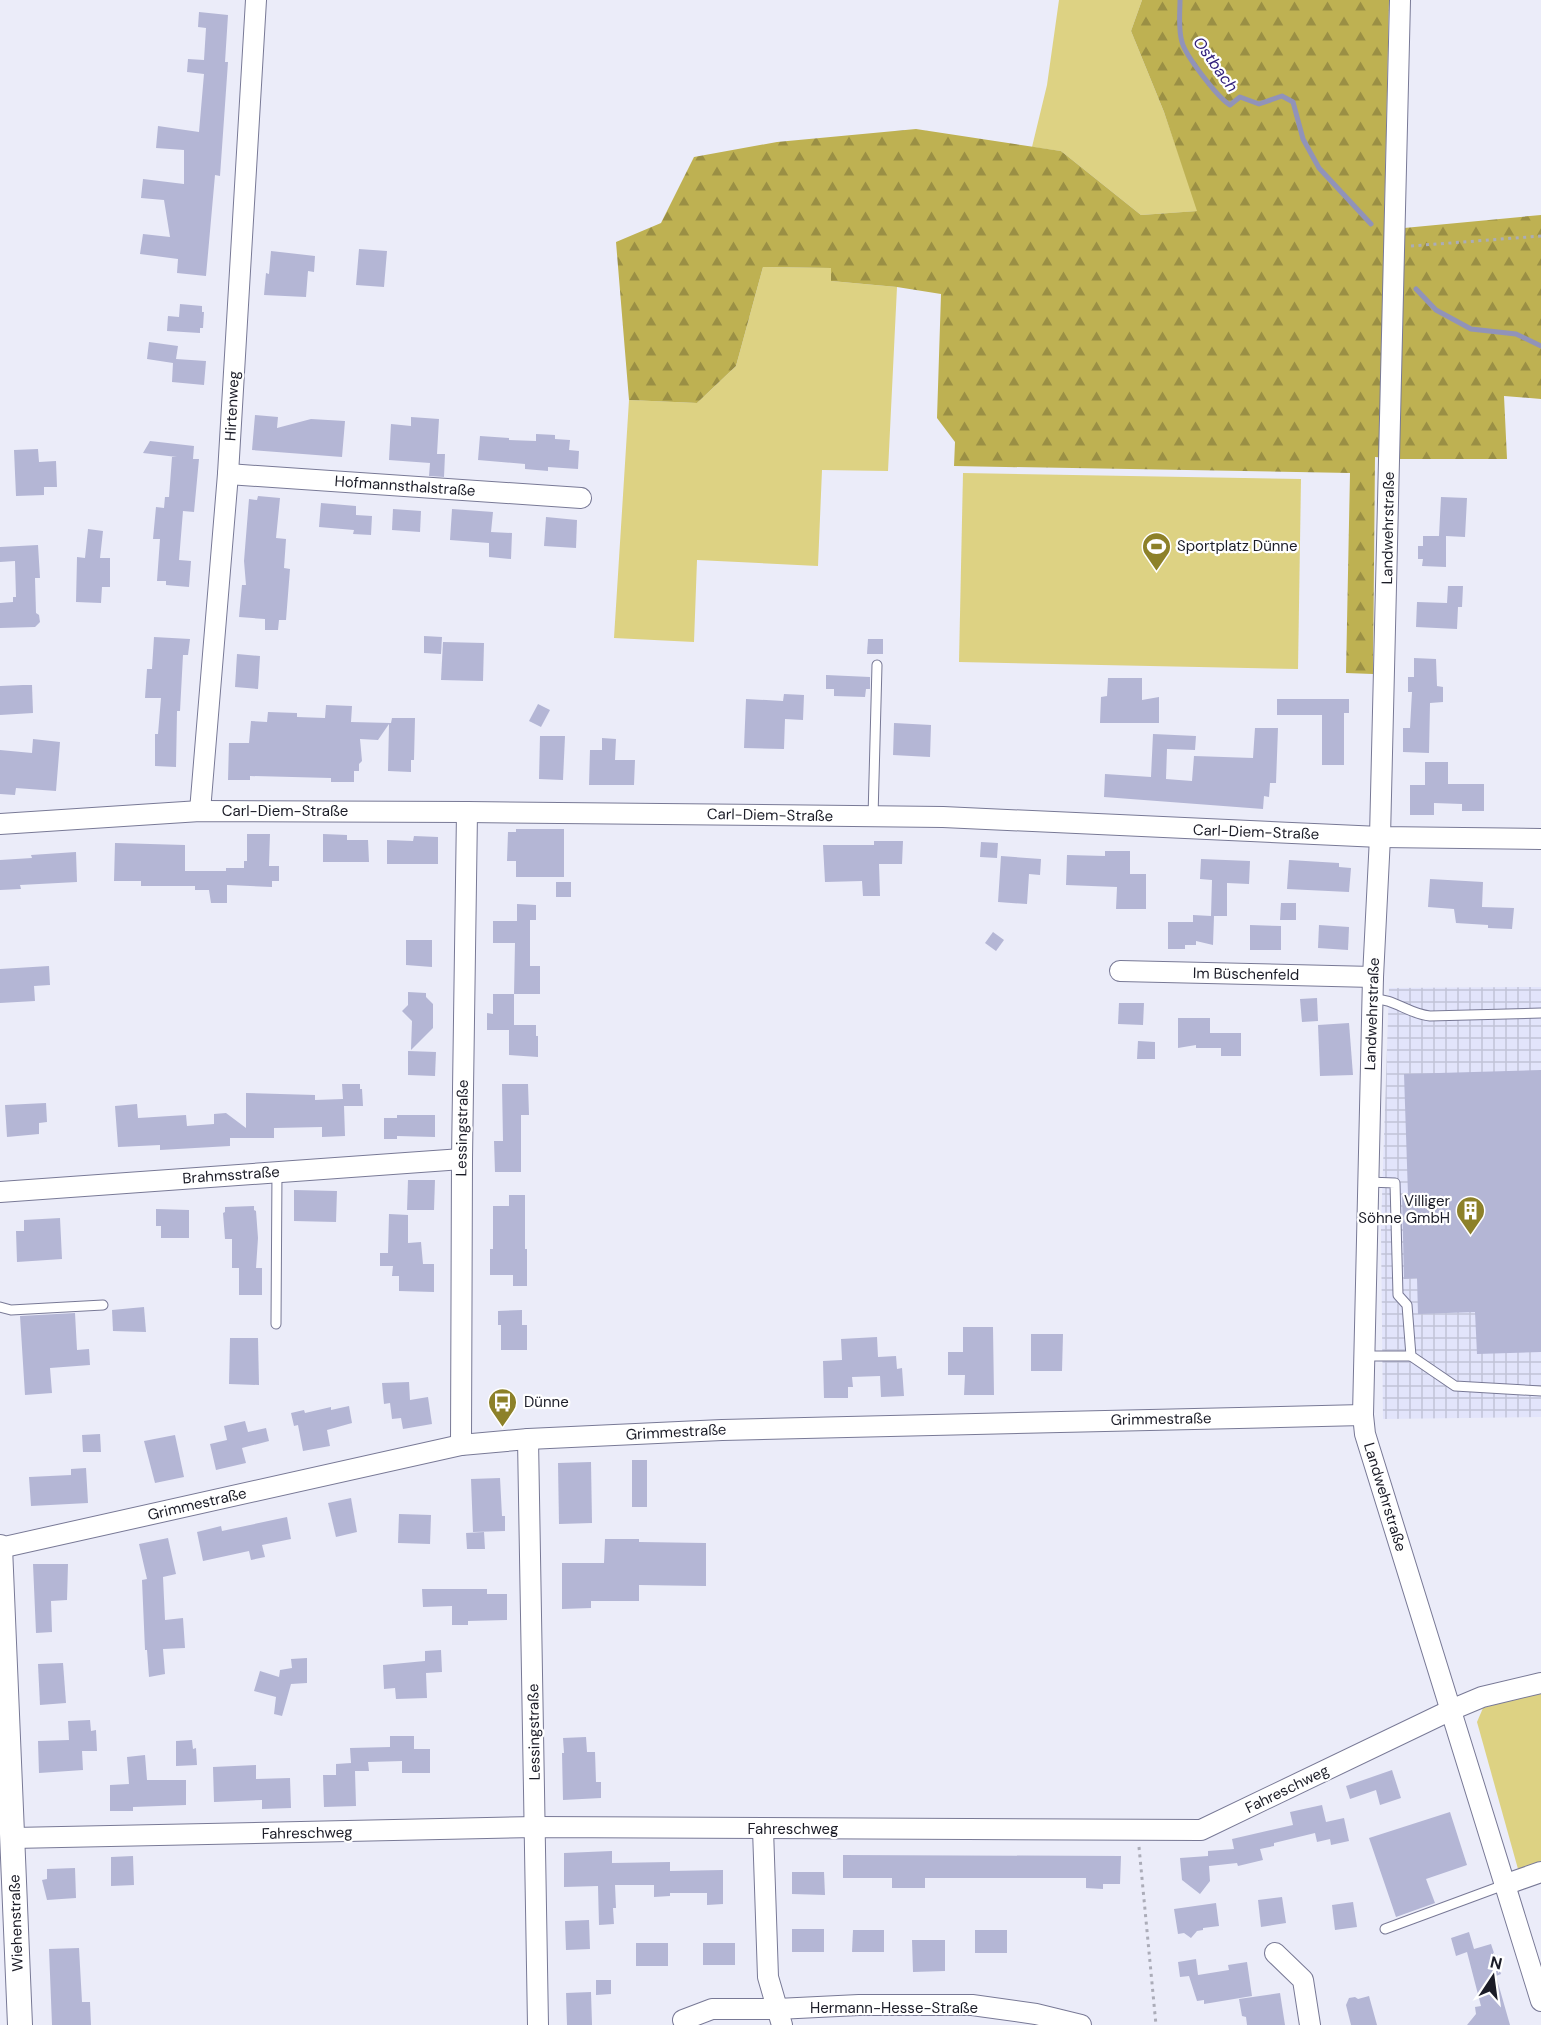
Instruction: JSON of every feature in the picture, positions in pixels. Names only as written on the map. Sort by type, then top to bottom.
[{"type":"street","name":"Hirtenweg","points":[[200,811],[228,474],[256,0]]},
{"type":"street","name":"Landwehrstraße","points":[[1400,0],[1380,837],[1372,999],[1363,1415],[1365,1434],[1541,2001]]},
{"type":"street","name":"Hofmannsthalstraße","points":[[228,474],[581,498]]},
{"type":"street","name":"Carl-Diem-Straße","points":[[0,824],[200,811],[467,812],[954,818],[1380,837],[1541,839]]},
{"type":"street","name":"Lessingstraße","points":[[460,1445],[467,812]]},
{"type":"street","name":"Im Büschenfeld","points":[[1120,971],[1373,977]]},
{"type":"street","name":"Brahmsstraße","points":[[0,1192],[462,1159]]},
{"type":"street","name":"Grimmestraße","points":[[0,1547],[460,1445],[528,1439],[722,1430],[1363,1415]]},
{"type":"street","name":"Lessingstraße","points":[[528,1439],[538,2025]]},
{"type":"street","name":"Wiehenstraße","points":[[0,1547],[4,1714],[13,1838],[20,2025]]},
{"type":"street","name":"Fahreschweg","points":[[13,1838],[536,1827],[1202,1830],[1451,1710],[1482,1697],[1541,1683]]},
{"type":"street","points":[[763,1829],[768,1977],[779,2017]]},
{"type":"street","points":[[1504,1885],[1541,1872]]},
{"type":"street","points":[[1275,1953],[1303,1980],[1310,2025]]},
{"type":"street","name":"Hermann-Hesse-Straße","points":[[683,2020],[712,2009],[779,2017],[859,2005],[972,2006],[1036,2014],[1081,2025]]},
{"type":"lane","points":[[873,817],[877,665]]},
{"type":"lane","points":[[1372,999],[1384,999],[1417,1014],[1430,1016],[1541,1013]]},
{"type":"lane","points":[[276,1324],[277,1171]]},
{"type":"lane","points":[[1368,1182],[1395,1183],[1398,1295],[1407,1305],[1411,1356]]},
{"type":"lane","points":[[0,1307],[11,1310],[103,1305]]},
{"type":"lane","points":[[1364,1356],[1411,1356],[1455,1386],[1541,1390]]},
{"type":"lane","points":[[1385,1929],[1504,1885]]},
{"type":"path","points":[[1395,247],[1541,236]]},
{"type":"path","points":[[1138,1831],[1156,2025]]},
{"type":"shaded area","points":[[1059,0],[1142,0],[1131,31],[1164,112],[1198,211],[1141,215],[1061,151],[1032,147],[1047,85]]},
{"type":"shaded area","points":[[763,267],[832,268],[831,281],[897,287],[888,471],[822,470],[818,566],[697,560],[694,642],[614,638],[629,400],[697,403],[736,366]]},
{"type":"shaded area","name":"Sportplatz Dünne","points":[[963,473],[1301,479],[1298,669],[959,662]]},
{"type":"shaded area","points":[[1541,987],[1541,1417],[1383,1419],[1381,1227],[1389,988]]},
{"type":"shaded area","points":[[1541,1691],[1541,1861],[1518,1869],[1477,1722],[1483,1708]]},
{"type":"green space","points":[[1142,0],[1389,0],[1384,227],[1404,228],[1541,215],[1541,399],[1504,396],[1507,459],[1375,457],[1373,674],[1346,673],[1350,473],[954,466],[955,442],[937,418],[941,294],[831,281],[831,268],[763,267],[736,366],[697,403],[629,400],[616,242],[661,223],[694,157],[777,142],[916,129],[1061,151],[1141,215],[1197,211],[1164,112],[1131,31]]},
{"type":"building","points":[[199,12],[228,15],[225,62],[228,62],[220,176],[215,175],[206,276],[177,273],[178,259],[140,254],[143,234],[170,237],[164,200],[141,198],[143,179],[184,184],[184,150],[156,148],[158,126],[199,132],[204,74],[187,72],[188,59],[204,60],[206,28],[198,27]]},
{"type":"building","points":[[359,249],[387,251],[384,287],[356,285]]},
{"type":"building","points":[[271,251],[315,256],[314,272],[308,271],[306,297],[264,295]]},
{"type":"building","points":[[180,304],[202,306],[203,328],[200,328],[200,333],[167,331],[168,316],[179,317]]},
{"type":"building","points":[[149,342],[178,346],[176,359],[206,361],[204,385],[172,382],[173,363],[147,359]]},
{"type":"building","points":[[255,415],[278,417],[277,428],[311,419],[345,421],[342,457],[252,450]]},
{"type":"building","points":[[411,417],[439,419],[437,454],[445,454],[444,477],[429,476],[430,463],[389,460],[391,424],[411,426]]},
{"type":"building","points":[[536,434],[555,435],[555,439],[570,440],[569,450],[579,451],[578,469],[548,467],[548,471],[525,469],[525,464],[478,460],[480,436],[536,441]]},
{"type":"building","points":[[150,441],[194,446],[193,459],[199,459],[194,512],[183,511],[179,560],[191,561],[189,587],[166,585],[166,581],[157,581],[160,539],[153,539],[156,507],[164,508],[165,497],[169,497],[172,457],[177,457],[143,453]]},
{"type":"building","points":[[38,449],[39,462],[56,461],[57,487],[44,487],[44,495],[16,496],[14,450]]},
{"type":"building","points":[[258,496],[280,498],[276,538],[286,539],[284,568],[290,569],[286,620],[279,620],[278,630],[265,630],[265,619],[239,617],[242,585],[246,585],[244,561],[249,499],[257,500]]},
{"type":"building","points":[[1441,497],[1467,498],[1465,537],[1446,536],[1446,567],[1422,566],[1423,559],[1418,559],[1418,546],[1423,546],[1423,536],[1439,536]]},
{"type":"building","points":[[321,503],[356,506],[356,515],[372,516],[371,535],[353,534],[354,530],[319,527]]},
{"type":"building","points":[[393,509],[421,511],[420,532],[392,530]]},
{"type":"building","points":[[452,509],[493,512],[491,532],[512,533],[511,559],[489,557],[489,543],[450,540]]},
{"type":"building","points":[[546,517],[577,520],[576,548],[544,546]]},
{"type":"building","points":[[88,529],[103,531],[100,558],[110,558],[110,587],[102,587],[101,603],[76,602],[77,557],[85,558]]},
{"type":"building","points":[[38,545],[40,578],[35,578],[36,613],[39,615],[40,622],[35,627],[0,628],[0,603],[13,602],[13,597],[16,597],[15,561],[0,562],[0,547]]},
{"type":"building","points":[[1448,586],[1463,586],[1462,607],[1458,607],[1457,629],[1416,627],[1417,602],[1447,603]]},
{"type":"building","points":[[424,636],[442,637],[441,654],[424,653]]},
{"type":"building","points":[[154,637],[190,639],[188,655],[183,655],[180,711],[177,711],[176,767],[155,766],[155,734],[158,734],[161,698],[145,698],[147,669],[152,669]]},
{"type":"building","points":[[868,639],[883,639],[883,654],[867,654]]},
{"type":"building","points":[[443,642],[484,643],[483,681],[441,680]]},
{"type":"building","points":[[237,654],[260,656],[258,689],[235,687]]},
{"type":"building","points":[[1414,658],[1436,659],[1437,686],[1443,687],[1443,702],[1430,703],[1429,753],[1403,752],[1403,728],[1410,728],[1412,692],[1408,692],[1408,677],[1414,677]]},
{"type":"building","points":[[826,675],[870,677],[870,689],[866,689],[865,697],[834,696],[834,689],[826,689]]},
{"type":"building","points":[[1108,678],[1142,678],[1142,700],[1159,697],[1159,723],[1100,723],[1101,697],[1107,696]]},
{"type":"building","points":[[32,685],[33,713],[0,715],[0,686]]},
{"type":"building","points":[[784,694],[804,695],[803,720],[785,719],[784,749],[744,748],[746,699],[783,701]]},
{"type":"building","points":[[1277,699],[1349,699],[1349,713],[1344,713],[1344,765],[1322,765],[1322,715],[1277,715]]},
{"type":"building","points":[[538,704],[550,710],[541,727],[529,721]]},
{"type":"building","points":[[326,705],[352,706],[351,722],[391,723],[392,718],[415,718],[414,760],[411,760],[411,772],[388,771],[389,724],[378,740],[360,739],[362,761],[359,764],[359,771],[354,771],[354,782],[331,782],[331,778],[250,776],[250,780],[228,780],[229,743],[249,743],[251,721],[267,722],[268,712],[297,713],[297,717],[325,718]]},
{"type":"building","points":[[894,723],[931,725],[930,757],[893,755]]},
{"type":"building","points":[[1255,728],[1278,728],[1276,783],[1270,783],[1269,797],[1264,796],[1263,809],[1104,797],[1105,774],[1151,777],[1153,734],[1196,736],[1195,750],[1167,749],[1166,779],[1192,781],[1194,756],[1253,758]]},
{"type":"building","points":[[540,736],[565,736],[563,780],[539,779]]},
{"type":"building","points":[[602,738],[616,739],[615,760],[635,760],[634,785],[589,785],[590,750],[602,750]]},
{"type":"building","points":[[33,739],[60,742],[56,791],[16,788],[15,795],[0,794],[0,750],[32,753]]},
{"type":"building","points":[[1425,762],[1448,762],[1448,784],[1484,784],[1484,811],[1462,811],[1462,804],[1434,803],[1434,815],[1410,815],[1410,785],[1425,785]]},
{"type":"building","points":[[516,829],[564,829],[564,877],[516,877],[516,861],[507,861],[508,832],[516,832]]},
{"type":"building","points":[[247,834],[270,834],[269,866],[279,866],[279,881],[272,881],[272,887],[227,885],[227,903],[211,903],[209,890],[195,890],[195,886],[141,886],[141,881],[114,881],[115,843],[185,845],[185,871],[226,871],[226,868],[244,868],[244,861],[247,861]]},
{"type":"building","points":[[323,834],[347,835],[347,840],[368,840],[369,862],[323,862]]},
{"type":"building","points":[[414,836],[438,837],[438,864],[387,864],[387,840],[413,841]]},
{"type":"building","points":[[874,841],[903,841],[902,864],[879,864],[880,896],[863,896],[862,881],[825,882],[823,845],[874,845]]},
{"type":"building","points":[[981,842],[998,843],[997,858],[980,857]]},
{"type":"building","points":[[1105,851],[1130,851],[1130,874],[1146,874],[1146,909],[1116,909],[1117,887],[1066,885],[1067,855],[1105,856]]},
{"type":"building","points":[[76,852],[77,882],[20,885],[21,889],[0,890],[0,860]]},
{"type":"building","points":[[1001,856],[1041,859],[1040,875],[1029,874],[1027,904],[998,902]]},
{"type":"building","points":[[1201,859],[1250,861],[1249,884],[1227,883],[1227,916],[1214,916],[1213,945],[1196,941],[1196,945],[1185,945],[1185,949],[1168,949],[1168,922],[1193,922],[1193,915],[1211,916],[1212,880],[1200,879]]},
{"type":"building","points":[[1289,860],[1339,863],[1339,867],[1351,868],[1349,892],[1287,889]]},
{"type":"building","points":[[1430,879],[1483,882],[1482,907],[1514,908],[1512,929],[1456,923],[1454,909],[1428,907]]},
{"type":"building","points":[[556,882],[571,882],[571,897],[556,897]]},
{"type":"building","points":[[1281,903],[1296,903],[1296,920],[1280,920]]},
{"type":"building","points":[[517,904],[536,905],[536,920],[530,920],[530,966],[540,966],[540,994],[514,994],[515,943],[493,943],[493,921],[517,921]]},
{"type":"building","points":[[1250,925],[1281,926],[1281,950],[1250,950]]},
{"type":"building","points":[[1319,925],[1349,927],[1348,950],[1318,948]]},
{"type":"building","points":[[993,932],[1004,940],[996,951],[985,943]]},
{"type":"building","points":[[406,940],[432,940],[432,967],[406,965]]},
{"type":"building","points":[[49,966],[50,985],[34,986],[35,1001],[0,1003],[0,969]]},
{"type":"building","points":[[408,992],[426,993],[426,997],[433,1004],[433,1028],[411,1050],[412,1021],[402,1011],[408,1005]]},
{"type":"building","points":[[493,994],[514,994],[514,1025],[536,1025],[538,1057],[509,1055],[509,1030],[487,1030],[487,1013],[493,1014]]},
{"type":"building","points":[[1317,998],[1318,1021],[1302,1022],[1300,999]]},
{"type":"building","points":[[1119,1003],[1144,1003],[1143,1025],[1118,1024]]},
{"type":"building","points":[[1178,1018],[1210,1018],[1210,1033],[1241,1033],[1241,1056],[1221,1056],[1221,1048],[1196,1048],[1196,1045],[1178,1048]]},
{"type":"building","points":[[1349,1023],[1353,1075],[1320,1076],[1318,1025]]},
{"type":"building","points":[[1138,1041],[1155,1042],[1155,1059],[1137,1059]]},
{"type":"building","points":[[408,1051],[436,1052],[435,1076],[408,1075]]},
{"type":"building","name":"Villiger Söhne GmbH","points":[[1541,1070],[1541,1352],[1477,1354],[1475,1312],[1418,1314],[1417,1278],[1404,1279],[1402,1195],[1408,1195],[1404,1074]]},
{"type":"building","points":[[342,1084],[360,1084],[363,1106],[344,1106],[345,1136],[322,1137],[322,1127],[274,1128],[274,1138],[230,1138],[230,1146],[160,1150],[160,1145],[118,1147],[115,1106],[137,1104],[138,1118],[186,1115],[187,1126],[214,1124],[214,1114],[226,1113],[246,1128],[246,1093],[315,1095],[315,1100],[343,1099]]},
{"type":"building","points":[[502,1084],[528,1084],[529,1115],[521,1115],[521,1172],[495,1172],[494,1141],[503,1141]]},
{"type":"building","points":[[46,1103],[47,1122],[39,1123],[39,1134],[7,1137],[5,1105]]},
{"type":"building","points":[[397,1115],[435,1115],[435,1137],[397,1136],[397,1139],[384,1139],[384,1118],[397,1118]]},
{"type":"building","points":[[408,1180],[435,1180],[434,1210],[407,1210]]},
{"type":"building","points":[[294,1190],[337,1191],[336,1222],[294,1221]]},
{"type":"building","points":[[509,1195],[525,1195],[527,1286],[513,1286],[513,1275],[490,1275],[490,1249],[493,1249],[493,1206],[509,1206]]},
{"type":"building","points":[[254,1206],[258,1238],[256,1268],[262,1268],[262,1295],[239,1295],[239,1268],[232,1268],[232,1239],[225,1239],[223,1213],[225,1207]]},
{"type":"building","points":[[156,1209],[189,1210],[189,1238],[161,1238],[161,1226],[156,1226]]},
{"type":"building","points":[[389,1214],[408,1215],[408,1243],[421,1242],[423,1264],[434,1264],[434,1292],[399,1291],[399,1276],[392,1276],[393,1266],[380,1266],[380,1253],[388,1253]]},
{"type":"building","points":[[60,1218],[62,1259],[17,1262],[16,1231],[24,1231],[24,1220]]},
{"type":"building","points":[[144,1307],[146,1332],[113,1331],[112,1310]]},
{"type":"building","points":[[522,1310],[522,1325],[527,1325],[527,1350],[501,1350],[501,1325],[498,1325],[498,1311]]},
{"type":"building","points":[[75,1313],[77,1350],[89,1349],[90,1365],[50,1368],[52,1393],[25,1395],[20,1316]]},
{"type":"building","points":[[963,1327],[993,1327],[994,1395],[964,1395],[965,1375],[948,1375],[948,1352],[963,1352]]},
{"type":"building","points":[[1031,1334],[1063,1334],[1062,1371],[1031,1371]]},
{"type":"building","points":[[877,1337],[878,1357],[896,1356],[897,1369],[902,1368],[904,1396],[881,1397],[880,1376],[852,1377],[853,1387],[848,1387],[848,1398],[824,1398],[823,1361],[842,1360],[841,1339]]},
{"type":"building","points":[[230,1338],[258,1338],[259,1385],[229,1384]]},
{"type":"building","points":[[409,1382],[410,1400],[428,1397],[432,1424],[403,1429],[401,1418],[392,1419],[390,1403],[384,1404],[382,1383]]},
{"type":"building","points":[[349,1406],[352,1423],[327,1430],[330,1446],[303,1451],[298,1425],[294,1426],[291,1413],[304,1410],[305,1413],[331,1407],[331,1410]]},
{"type":"building","points":[[245,1421],[248,1432],[266,1428],[269,1441],[242,1448],[246,1463],[216,1470],[210,1444],[227,1440],[224,1426]]},
{"type":"building","points":[[100,1434],[101,1452],[83,1452],[82,1435]]},
{"type":"building","points":[[175,1435],[184,1477],[155,1483],[144,1441]]},
{"type":"building","points":[[632,1460],[647,1460],[647,1507],[632,1507]]},
{"type":"building","points":[[591,1462],[592,1523],[559,1524],[558,1463]]},
{"type":"building","points":[[86,1468],[88,1503],[31,1506],[29,1477],[71,1475],[71,1469]]},
{"type":"building","points":[[500,1478],[505,1531],[473,1532],[471,1479]]},
{"type":"building","points":[[351,1498],[357,1532],[336,1537],[328,1503]]},
{"type":"building","points":[[399,1514],[431,1515],[430,1544],[398,1543]]},
{"type":"building","points":[[287,1517],[291,1539],[262,1545],[265,1557],[251,1560],[249,1551],[203,1561],[197,1532],[221,1526],[222,1531]]},
{"type":"building","points":[[484,1532],[485,1549],[467,1549],[466,1533]]},
{"type":"building","points":[[168,1538],[176,1574],[163,1577],[165,1620],[183,1618],[185,1648],[163,1649],[165,1674],[149,1677],[147,1650],[145,1650],[142,1580],[147,1579],[139,1544]]},
{"type":"building","points":[[605,1539],[706,1543],[706,1586],[639,1585],[639,1601],[591,1601],[591,1608],[562,1609],[562,1563],[604,1563]]},
{"type":"building","points":[[33,1564],[68,1564],[67,1600],[51,1601],[52,1632],[36,1633]]},
{"type":"building","points":[[422,1589],[487,1589],[487,1594],[507,1594],[507,1620],[468,1621],[468,1625],[452,1625],[452,1606],[423,1607]]},
{"type":"building","points":[[441,1650],[442,1672],[426,1673],[427,1698],[396,1699],[395,1688],[384,1689],[383,1665],[425,1661],[425,1651]]},
{"type":"building","points":[[307,1658],[307,1683],[291,1684],[282,1716],[274,1714],[276,1697],[254,1691],[260,1671],[279,1677],[280,1670],[292,1668],[291,1659]]},
{"type":"building","points":[[63,1663],[66,1703],[40,1705],[38,1664]]},
{"type":"building","points":[[90,1720],[91,1731],[96,1730],[97,1751],[82,1751],[83,1770],[39,1773],[38,1741],[69,1740],[68,1721]]},
{"type":"building","points":[[390,1736],[414,1736],[414,1749],[430,1749],[430,1773],[402,1773],[402,1761],[368,1762],[369,1771],[355,1771],[356,1806],[324,1807],[323,1775],[336,1775],[336,1764],[351,1763],[350,1748],[390,1747]]},
{"type":"building","points":[[586,1737],[587,1752],[595,1752],[596,1782],[601,1782],[601,1798],[563,1800],[563,1738]]},
{"type":"building","points":[[192,1740],[193,1749],[196,1748],[197,1765],[176,1766],[176,1741]]},
{"type":"building","points":[[145,1755],[147,1780],[186,1780],[186,1805],[133,1807],[133,1811],[110,1811],[110,1785],[129,1784],[127,1757]]},
{"type":"building","points":[[256,1765],[256,1779],[290,1778],[291,1808],[262,1809],[262,1800],[214,1802],[213,1767]]},
{"type":"building","points":[[1392,1770],[1401,1798],[1380,1805],[1376,1790],[1350,1799],[1346,1786]]},
{"type":"building","points":[[1322,1805],[1326,1822],[1344,1818],[1349,1841],[1331,1845],[1330,1839],[1317,1842],[1315,1833],[1274,1843],[1274,1846],[1260,1849],[1263,1860],[1238,1866],[1237,1863],[1209,1866],[1210,1881],[1200,1894],[1182,1880],[1180,1858],[1208,1856],[1208,1851],[1234,1849],[1232,1839],[1293,1825],[1290,1812]]},
{"type":"building","points":[[1450,1812],[1467,1865],[1426,1879],[1435,1903],[1396,1917],[1369,1838]]},
{"type":"building","points":[[612,1851],[612,1863],[670,1862],[670,1871],[723,1870],[723,1904],[707,1905],[707,1893],[670,1893],[670,1896],[654,1897],[654,1885],[615,1885],[614,1924],[599,1925],[598,1886],[564,1887],[564,1853]]},
{"type":"building","points":[[843,1855],[1121,1856],[1120,1884],[1103,1884],[1103,1889],[1086,1888],[1086,1878],[925,1878],[925,1888],[892,1888],[892,1878],[843,1878]]},
{"type":"building","points":[[133,1856],[134,1885],[111,1886],[111,1857]]},
{"type":"building","points":[[75,1868],[76,1898],[47,1900],[42,1880],[47,1879],[47,1869]]},
{"type":"building","points":[[792,1872],[824,1872],[825,1895],[792,1894]]},
{"type":"building","points":[[1282,1897],[1286,1923],[1261,1927],[1258,1900]]},
{"type":"building","points":[[1353,1902],[1357,1927],[1335,1930],[1332,1905]]},
{"type":"building","points":[[1216,1903],[1219,1926],[1203,1928],[1191,1938],[1184,1933],[1178,1934],[1174,1909]]},
{"type":"building","points":[[589,1920],[590,1949],[566,1950],[565,1921]]},
{"type":"building","points":[[792,1929],[824,1929],[824,1952],[792,1952]]},
{"type":"building","points":[[853,1930],[884,1930],[884,1952],[852,1952]]},
{"type":"building","points":[[975,1930],[1007,1930],[1007,1953],[975,1953]]},
{"type":"building","points":[[1469,1932],[1474,1949],[1491,1944],[1501,1974],[1496,1976],[1510,2025],[1467,2025],[1476,2014],[1475,2007],[1481,2006],[1467,1952],[1456,1956],[1451,1938]]},
{"type":"building","points":[[912,1940],[945,1940],[945,1971],[913,1972]]},
{"type":"building","points":[[636,1943],[668,1943],[668,1966],[636,1966]]},
{"type":"building","points":[[703,1943],[735,1943],[735,1965],[703,1965]]},
{"type":"building","points":[[79,1948],[82,2002],[90,2002],[91,2025],[52,2025],[49,1949]]},
{"type":"building","points":[[1196,1959],[1198,1975],[1229,1970],[1228,1965],[1247,1962],[1252,1996],[1204,2004],[1204,2000],[1197,2001],[1189,1976],[1180,1977],[1178,1962]]},
{"type":"building","points":[[596,1980],[611,1980],[611,1994],[596,1995]]},
{"type":"building","points":[[591,1992],[592,2025],[567,2025],[566,1993]]},
{"type":"building","points":[[1280,1993],[1285,2025],[1247,2025],[1246,2017],[1242,2016],[1239,1999]]},
{"type":"building","points":[[1369,1996],[1377,2025],[1351,2025],[1346,2005],[1349,1998],[1358,1999]]},
{"type":"waterway","name":"Ostbach","points":[[1180,0],[1180,26],[1184,48],[1210,85],[1230,105],[1240,97],[1259,104],[1282,96],[1293,102],[1303,139],[1319,168],[1371,224]]},
{"type":"waterway","name":"Ostbach","points":[[1416,289],[1436,310],[1471,329],[1516,334],[1541,346]]},
{"type":"place","name":"Sportplatz Dünne","points":[[1156,572]]},
{"type":"place","name":"Villiger Söhne GmbH","points":[[1471,1236]]},
{"type":"place","name":"Dünne","points":[[503,1428]]}]
